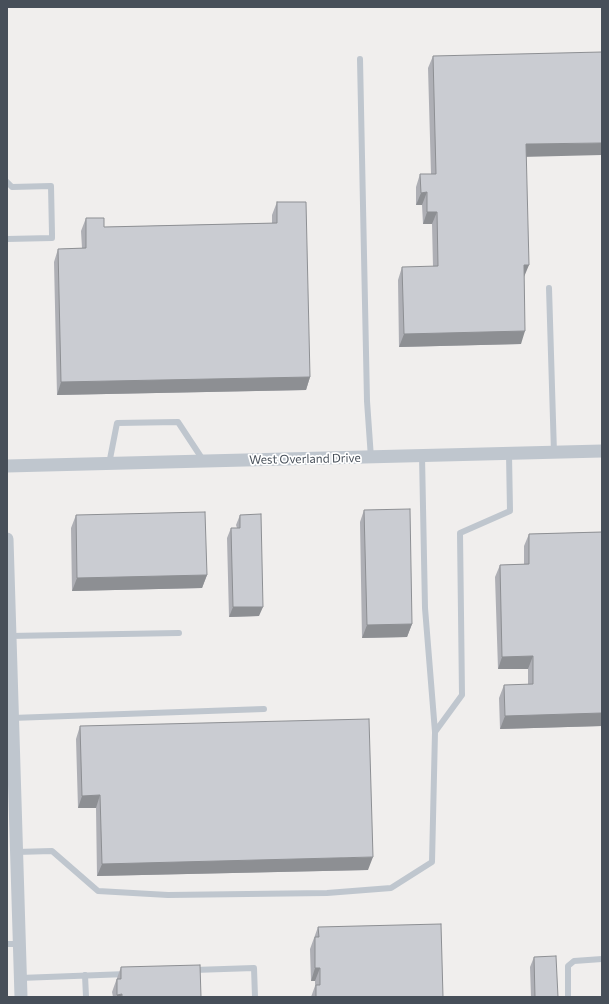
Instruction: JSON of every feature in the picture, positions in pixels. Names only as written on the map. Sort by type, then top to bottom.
[{"type":"street","name":"West Overland Drive","points":[[7,466],[602,451]]},
{"type":"street","points":[[7,539],[12,718],[11,792],[16,852],[13,944],[20,978],[21,997]]},
{"type":"lane","points":[[360,59],[367,401],[371,458]]},
{"type":"lane","points":[[7,182],[12,187],[51,186],[52,234],[52,238],[7,239]]},
{"type":"lane","points":[[549,288],[554,453]]},
{"type":"lane","points":[[109,464],[117,423],[178,422],[204,461]]},
{"type":"lane","points":[[435,732],[462,695],[460,533],[510,511],[509,454]]},
{"type":"lane","points":[[16,852],[52,851],[98,891],[168,895],[319,894],[391,888],[432,862],[435,732],[425,608],[422,456]]},
{"type":"lane","points":[[9,644],[179,633]]},
{"type":"lane","points":[[12,718],[264,709]]},
{"type":"lane","points":[[568,997],[568,966],[574,961],[602,959]]},
{"type":"lane","points":[[185,971],[254,968],[255,997]]},
{"type":"lane","points":[[20,978],[131,973]]},
{"type":"lane","points":[[85,975],[86,997]]},
{"type":"building","points":[[602,52],[602,143],[526,144],[529,265],[524,265],[525,331],[404,334],[402,267],[438,266],[437,212],[427,212],[427,192],[421,193],[420,174],[436,174],[433,56]]},
{"type":"building","points":[[277,202],[306,202],[310,377],[61,382],[58,249],[86,248],[86,218],[104,218],[104,227],[277,223]]},
{"type":"building","points":[[410,509],[412,624],[367,625],[364,510]]},
{"type":"building","points":[[205,512],[207,575],[77,578],[76,515]]},
{"type":"building","points":[[261,514],[263,607],[233,607],[231,528],[240,528],[240,515]]},
{"type":"building","points":[[602,532],[602,713],[505,716],[504,685],[533,684],[533,656],[502,657],[500,565],[529,564],[529,534]]},
{"type":"building","points":[[369,719],[373,857],[102,864],[100,795],[82,796],[80,726]]},
{"type":"building","points":[[441,924],[443,997],[316,997],[316,985],[320,985],[320,968],[315,968],[315,937],[319,937],[318,927]]},
{"type":"building","points":[[556,956],[558,997],[535,997],[534,957]]},
{"type":"building","points":[[200,965],[201,997],[122,997],[122,994],[117,995],[117,979],[121,979],[121,967]]}]
